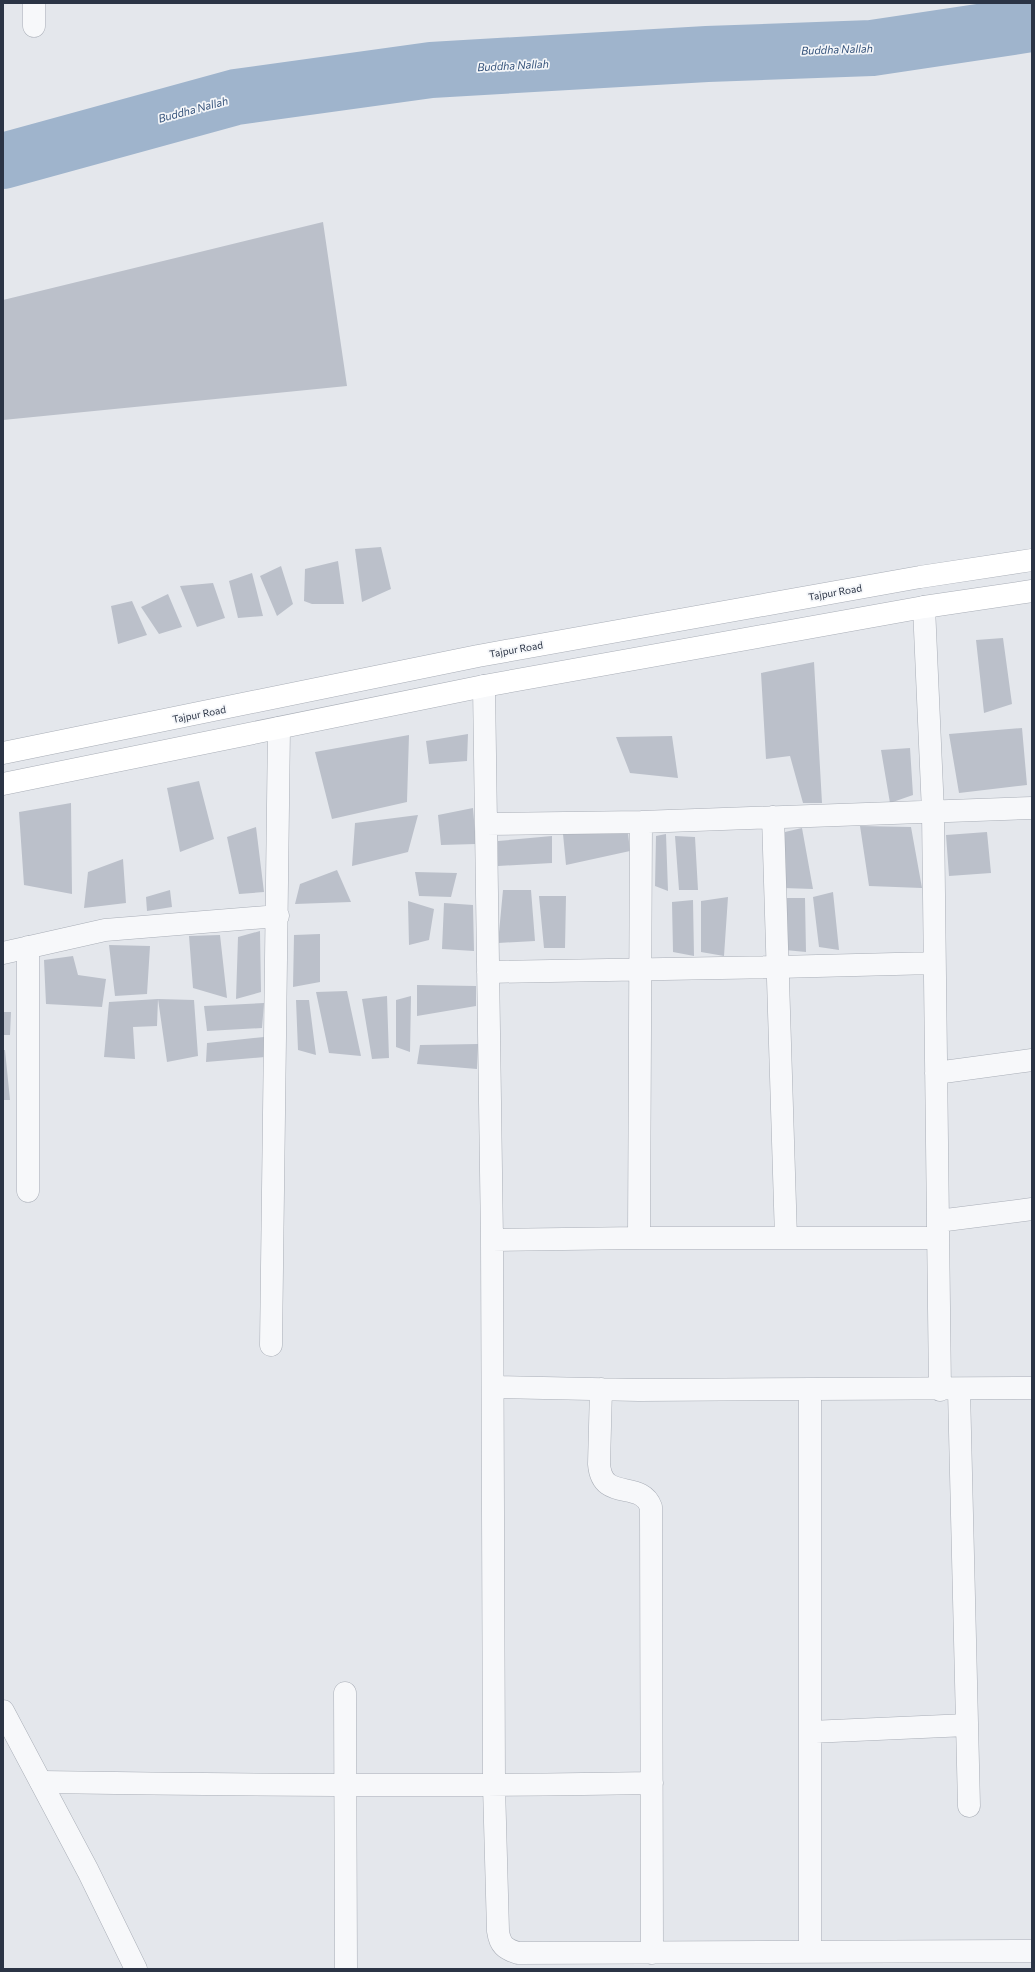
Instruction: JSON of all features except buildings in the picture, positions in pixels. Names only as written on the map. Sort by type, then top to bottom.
[{"type":"main road","name":"Tajpur Road","points":[[3,753],[537,645],[920,577],[1032,560]]},
{"type":"main road","points":[[3,784],[484,686],[924,607],[1032,591]]},
{"type":"main road","points":[[537,645],[543,675]]},
{"type":"street","points":[[34,3],[34,26]]},
{"type":"street","points":[[924,607],[932,812],[938,1229],[950,1390],[967,1725],[969,1806]]},
{"type":"street","points":[[484,686],[492,1240],[494,1786],[498,1931],[500,1941],[506,1949],[518,1953],[1032,1952]]},
{"type":"street","points":[[271,1345],[278,916],[279,728]]},
{"type":"street","points":[[486,824],[641,822],[1032,808]]},
{"type":"street","points":[[773,817],[786,1238]]},
{"type":"street","points":[[639,1238],[641,822]]},
{"type":"street","points":[[3,953],[104,930],[278,916]]},
{"type":"street","points":[[28,947],[28,1192]]},
{"type":"street","points":[[488,972],[640,968],[778,968],[934,963]]},
{"type":"street","points":[[936,1073],[1032,1060]]},
{"type":"street","points":[[492,1240],[786,1238],[938,1229],[1032,1209]]},
{"type":"street","points":[[493,1388],[810,1390],[950,1390],[1032,1388]]},
{"type":"street","points":[[601,1389],[600,1472],[609,1486],[643,1495],[649,1500],[651,1507],[652,1953]]},
{"type":"street","points":[[810,1390],[810,1952]]},
{"type":"street","points":[[345,1693],[346,1969]]},
{"type":"street","points":[[3,1711],[88,1871],[136,1969]]},
{"type":"street","points":[[810,1732],[967,1725]]},
{"type":"street","points":[[41,1782],[345,1786],[494,1786],[652,1783]]},
{"type":"waterway","name":"Buddha Nallah","points":[[3,161],[236,97],[431,70],[707,54],[872,48],[1032,24]]}]
